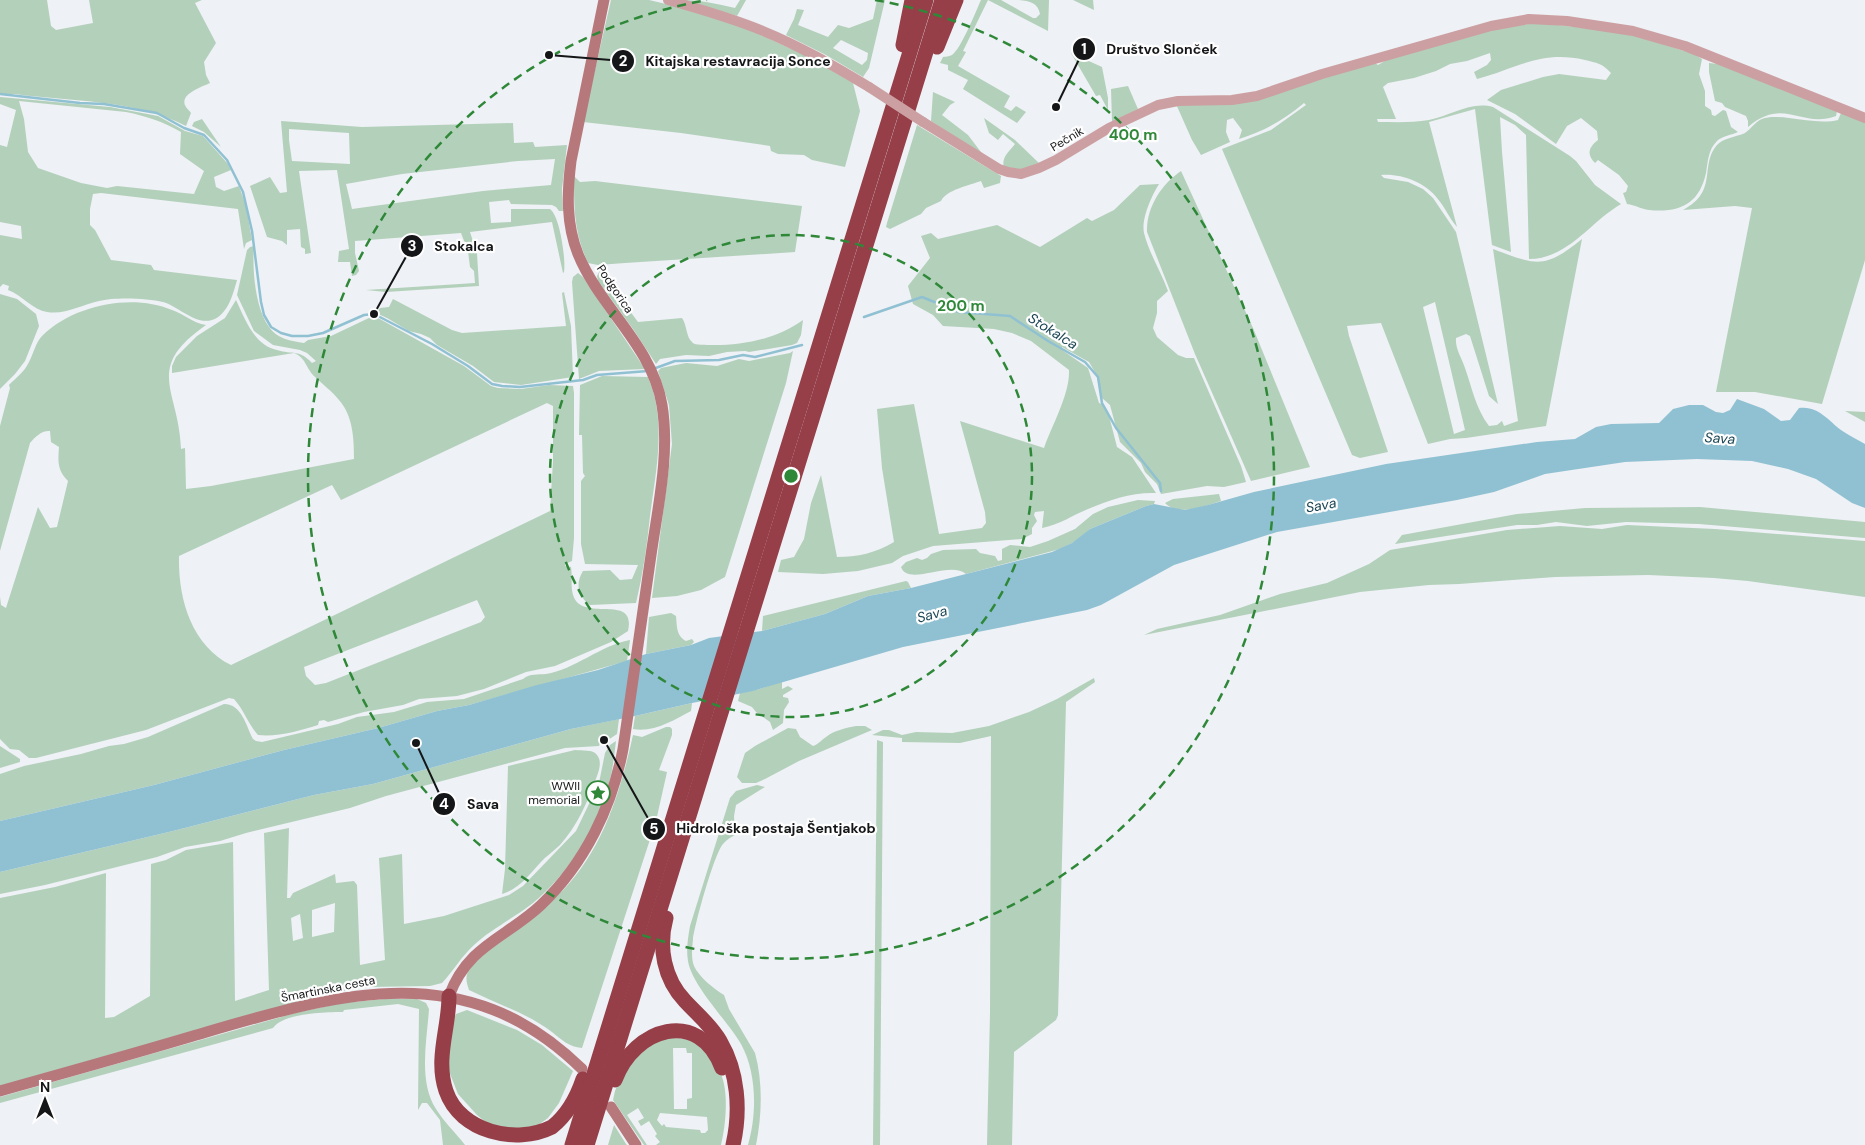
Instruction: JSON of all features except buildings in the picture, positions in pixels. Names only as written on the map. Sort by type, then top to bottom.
[{"type":"highway","points":[[888,120],[886,105],[903,43],[912,0]]},
{"type":"highway","points":[[572,1145],[926,0]]},
{"type":"highway","points":[[587,1145],[942,0]]},
{"type":"highway","points":[[912,97],[926,78],[956,0]]},
{"type":"highway","points":[[689,815],[690,838],[665,923],[662,940],[663,955],[668,976],[674,988],[711,1028],[720,1040],[729,1061],[735,1086],[737,1108],[733,1145]]},
{"type":"highway","points":[[450,996],[442,1058],[443,1080],[447,1093],[457,1110],[469,1122],[486,1133],[504,1139],[530,1138],[546,1131],[558,1121],[575,1098],[599,1038],[608,1027]]},
{"type":"highway","points":[[450,996],[438,1020],[434,1051],[435,1080],[440,1096],[450,1114],[463,1128],[489,1145]]},
{"type":"highway","points":[[595,1119],[608,1101],[620,1069],[634,1048],[646,1039],[659,1033],[684,1032],[708,1045],[717,1056],[723,1071],[728,1091],[729,1112],[728,1133],[724,1145]]},
{"type":"main road","name":"Podgorica","points":[[450,996],[458,976],[475,955],[541,905],[575,864],[591,840],[606,809],[623,749],[660,494],[666,440],[662,405],[655,378],[633,338],[584,268],[574,241],[568,214],[568,184],[571,161],[604,0]]},
{"type":"main road","name":"Šmartinska cesta","points":[[0,1091],[240,1022],[321,1002],[360,995],[386,993],[425,993],[450,996],[491,1008],[518,1021],[551,1042],[582,1069]]},
{"type":"main road","points":[[611,1107],[636,1145]]},
{"type":"street","name":"Pečnik","points":[[668,0],[719,14],[765,31],[808,51],[999,168],[1021,174],[1056,160],[1109,128],[1158,105],[1178,101],[1232,100],[1257,96],[1322,74],[1491,26],[1529,19],[1567,21],[1634,31],[1685,46],[1865,118]]},
{"type":"green space","points":[[0,0],[47,0],[51,26],[56,30],[93,23],[89,0],[202,0],[195,3],[216,43],[204,62],[206,75],[210,83],[192,92],[185,98],[186,107],[191,113],[186,126],[166,117],[124,106],[15,94],[0,95]]},
{"type":"green space","points":[[611,0],[649,0],[696,11],[741,26],[811,58],[853,83],[860,111],[845,167],[812,160],[804,155],[778,154],[771,151],[770,146],[681,133],[583,122]]},
{"type":"green space","points":[[683,0],[703,1],[735,8],[740,0],[746,0],[737,16]]},
{"type":"green space","points":[[877,0],[885,0],[869,68],[863,77],[826,55],[786,35],[797,9],[804,10],[798,25],[828,37],[838,25],[849,28],[873,19]],"holes":[[[841,40],[868,53],[867,60],[862,65],[833,48]]]},
{"type":"green space","points":[[981,0],[988,0],[963,51],[966,52],[958,66],[1010,96],[1004,107],[1011,111],[1016,106],[1026,112],[1017,123],[963,89],[968,80],[948,70],[948,65],[940,63],[943,57],[952,55],[960,45]]},
{"type":"green space","points":[[988,0],[1001,0],[1036,18],[1040,14],[1037,7],[1030,2],[1019,0],[1049,0],[1048,31]]},
{"type":"green space","points":[[1073,0],[1093,0],[1094,10]]},
{"type":"green space","points":[[1538,23],[1604,30],[1640,37],[1694,54],[1702,59],[1699,74],[1705,91],[1705,106],[1715,116],[1723,110],[1726,111],[1731,127],[1738,132],[1722,138],[1714,144],[1709,156],[1703,184],[1693,199],[1679,208],[1660,211],[1649,210],[1627,204],[1623,193],[1626,192],[1628,186],[1619,175],[1598,160],[1595,163],[1592,160],[1590,151],[1592,145],[1598,140],[1597,131],[1581,118],[1567,126],[1556,144],[1515,114],[1487,100],[1501,90],[1559,74],[1606,80],[1611,73],[1599,64],[1569,57],[1555,57],[1530,62],[1477,79],[1474,72],[1487,65],[1491,60],[1490,53],[1467,61],[1450,64],[1414,78],[1388,83],[1383,87],[1396,119],[1377,119],[1378,122],[1423,121],[1468,107],[1493,107],[1570,156],[1595,185],[1621,204],[1567,246],[1555,253],[1529,259],[1526,135],[1515,125],[1500,117],[1511,252],[1492,245],[1475,109],[1429,122],[1457,227],[1440,201],[1426,187],[1404,177],[1381,175],[1384,178],[1408,182],[1423,189],[1433,198],[1456,232],[1498,404],[1489,396],[1470,336],[1466,334],[1456,338],[1457,346],[1478,405],[1489,426],[1497,425],[1502,421],[1504,426],[1518,421],[1493,249],[1520,259],[1539,262],[1558,256],[1582,239],[1546,426],[1450,439],[1428,444],[1381,323],[1347,326],[1388,452],[1360,458],[1352,455],[1222,149],[1271,130],[1306,105],[1304,103],[1289,115],[1273,124],[1239,139],[1242,130],[1233,118],[1227,120],[1226,132],[1230,142],[1201,155],[1176,104],[1230,103],[1375,63],[1378,65],[1388,59],[1502,27]],"holes":[[[1435,302],[1465,430],[1454,434],[1423,307]]]},
{"type":"green space","points":[[1071,53],[1102,67],[1108,98],[1108,110],[1100,95],[1096,96]]},
{"type":"green space","points":[[1709,63],[1718,64],[1832,108],[1837,111],[1836,116],[1813,119],[1782,113],[1772,114],[1761,118],[1748,127],[1746,116],[1715,101]]},
{"type":"green space","points":[[1128,86],[1138,109],[1116,121],[1112,121],[1111,89]]},
{"type":"green space","points":[[933,92],[955,102],[942,115],[968,135],[987,160],[931,121]]},
{"type":"green space","points":[[0,97],[110,107],[158,116],[185,131],[203,136],[231,170],[214,177],[216,187],[224,191],[239,186],[246,206],[252,240],[246,243],[244,249],[238,209],[101,193],[93,194],[90,209],[90,225],[95,230],[111,260],[151,265],[154,270],[237,280],[229,303],[222,314],[212,320],[199,320],[163,302],[131,298],[105,300],[54,313],[37,308],[8,290],[9,286],[3,284],[0,287],[0,235],[22,239],[21,226],[0,222],[0,145],[7,147],[16,110],[0,104]],"holes":[[[19,101],[126,112],[155,120],[181,132],[180,154],[204,171],[194,194],[117,186],[107,188],[81,183],[38,168],[28,152],[24,119]]]},
{"type":"green space","points":[[1841,113],[1865,121],[1865,260],[1822,404],[1755,392],[1716,392],[1752,208],[1735,206],[1683,210],[1694,203],[1701,195],[1705,187],[1712,153],[1717,145],[1723,141],[1745,133],[1758,121],[1769,117],[1829,121],[1838,120]]},
{"type":"green space","points":[[984,118],[1015,140],[1041,165],[1023,172],[1004,168],[1005,158],[1015,144],[1003,134],[998,140],[989,133]]},
{"type":"green space","points":[[202,119],[221,147],[204,132],[192,126],[194,122]]},
{"type":"green space","points":[[281,121],[362,127],[513,123],[514,143],[533,142],[535,147],[567,145],[562,189],[563,211],[559,211],[552,205],[511,204],[509,200],[489,202],[491,223],[511,222],[511,209],[550,209],[554,213],[559,229],[563,249],[564,272],[552,222],[470,232],[477,254],[479,286],[386,292],[366,290],[475,283],[474,271],[470,267],[468,251],[461,233],[355,241],[355,253],[359,271],[356,275],[352,276],[350,262],[338,262],[339,251],[349,249],[337,170],[299,171],[311,253],[305,254],[305,249],[301,247],[300,229],[287,230],[287,245],[282,241],[267,237],[250,186],[270,177],[280,193],[287,192]],"holes":[[[289,129],[349,133],[350,164],[292,161]],[[555,159],[551,185],[483,191],[352,209],[346,184],[402,174],[518,161]]]},
{"type":"green space","points":[[917,125],[1001,176],[1000,183],[984,188],[981,181],[959,188],[948,194],[941,201],[926,208],[921,214],[890,229],[886,227],[887,223]]},
{"type":"green space","points":[[1181,171],[1253,328],[1310,467],[1251,481],[1195,354],[1147,232],[1149,214],[1156,197],[1168,182]]},
{"type":"green space","points":[[574,176],[580,182],[595,181],[802,206],[795,252],[598,265],[588,263],[577,231]]},
{"type":"green space","points":[[1159,184],[1148,207],[1143,227],[1149,248],[1168,291],[1157,301],[1157,313],[1153,328],[1157,337],[1178,355],[1194,358],[1241,466],[1246,482],[1224,487],[1207,486],[1161,494],[1157,484],[1145,472],[1141,463],[1120,442],[1110,405],[1102,398],[1096,374],[1089,362],[1062,347],[1062,350],[1088,368],[1099,403],[1104,405],[1108,412],[1117,447],[1132,457],[1156,493],[1130,495],[1113,500],[1054,525],[1042,528],[1044,511],[1035,512],[1034,515],[1037,521],[1032,528],[1032,534],[1022,539],[933,546],[903,556],[892,563],[858,571],[823,574],[778,572],[781,560],[794,557],[804,539],[811,503],[821,475],[837,557],[866,554],[894,542],[882,468],[877,409],[914,404],[939,534],[982,528],[986,523],[985,512],[960,421],[1044,448],[1064,399],[1069,379],[1069,370],[1031,341],[1012,333],[994,329],[943,326],[933,315],[913,304],[908,286],[930,258],[921,236],[931,233],[938,239],[997,225],[1040,247],[1087,218],[1092,221],[1114,210],[1140,185]]},
{"type":"green space","points":[[254,246],[254,277],[260,310],[272,331],[285,339],[304,343],[308,340],[331,336],[371,317],[378,318],[464,366],[491,386],[521,389],[549,385],[573,386],[574,538],[572,561],[565,564],[565,566],[571,567],[572,589],[576,601],[583,606],[591,608],[619,610],[629,620],[628,631],[611,642],[555,666],[526,672],[484,689],[457,696],[419,699],[403,705],[364,712],[328,722],[324,720],[319,721],[318,725],[288,733],[258,735],[234,699],[229,698],[146,730],[36,758],[29,758],[19,750],[10,749],[0,739],[0,597],[1,605],[6,608],[38,507],[50,528],[57,527],[68,481],[59,465],[59,447],[51,442],[50,431],[36,436],[30,443],[0,551],[0,426],[10,388],[9,385],[25,368],[31,359],[38,341],[43,335],[71,316],[87,309],[122,303],[156,305],[206,325],[175,354],[170,368],[169,381],[179,428],[181,449],[185,448],[186,489],[354,459],[352,428],[344,406],[311,373],[303,360],[294,353],[172,373],[172,366],[176,357],[197,336],[225,318],[236,300],[251,330],[262,343],[277,350],[296,353],[299,354],[312,363],[316,361],[300,350],[273,345],[254,331],[237,295],[247,250]],"holes":[[[547,403],[553,406],[553,461],[550,511],[231,665],[217,656],[197,633],[184,604],[179,572],[179,556],[332,485],[341,500]],[[477,600],[485,617],[481,622],[326,683],[315,685],[306,676],[304,667]]]},
{"type":"green space","points":[[601,269],[638,322],[682,318],[689,337],[695,344],[745,343],[769,337],[803,320],[801,335],[797,343],[792,345],[749,352],[727,352],[709,356],[686,355],[660,359],[656,364],[598,281],[597,276]]},
{"type":"green space","points":[[578,273],[583,277],[645,369],[599,371],[579,379],[572,282],[573,277]]},
{"type":"green space","points":[[564,292],[571,326],[573,377],[521,385],[494,382],[473,366],[437,345],[430,338],[409,331],[376,313],[380,308],[389,307],[393,299],[452,330],[462,333],[566,326],[562,293]]},
{"type":"green space","points":[[0,294],[17,299],[36,314],[39,326],[25,361],[0,389]]},
{"type":"green space","points":[[793,351],[786,383],[725,577],[701,590],[677,596],[652,598],[672,444],[669,405],[658,371],[661,368],[686,363],[717,366],[739,359],[749,361]]},
{"type":"green space","points":[[602,376],[648,377],[657,411],[659,428],[657,463],[641,581],[636,603],[590,605],[580,594],[579,590],[579,581],[583,571],[610,570],[620,580],[632,579],[638,565],[585,564],[581,544],[581,481],[585,476],[583,473],[582,435],[579,435],[580,385]]},
{"type":"green space","points":[[1845,411],[1865,412],[1865,422]]},
{"type":"green space","points":[[1219,494],[1221,501],[1200,508],[1177,509],[1165,503],[1173,499]]},
{"type":"green space","points":[[1138,500],[1155,501],[1154,504],[1090,529],[1078,540],[1060,549],[966,574],[959,570],[950,570],[912,575],[905,572],[901,567],[906,562],[917,558],[922,560],[931,554],[943,550],[976,549],[980,553],[995,556],[998,561],[1002,560],[1002,549],[1010,545],[1030,547],[1048,541],[1075,529],[1093,514],[1108,507]]},
{"type":"green space","points":[[1700,507],[1865,522],[1865,538],[1699,524],[1626,522],[1587,526],[1556,522],[1537,525],[1517,525],[1395,544],[1402,535],[1517,514],[1585,508]]},
{"type":"green space","points":[[1627,525],[1715,529],[1865,541],[1865,597],[1714,578],[1648,575],[1555,577],[1429,585],[1360,592],[1144,635],[1157,629],[1220,615],[1280,594],[1327,583],[1369,564],[1390,550],[1507,530],[1560,526],[1602,529]]},
{"type":"green space","points":[[906,581],[911,588],[868,596],[825,614],[762,631],[763,616]]},
{"type":"green space","points":[[671,613],[676,616],[680,636],[686,641],[692,639],[694,642],[691,645],[646,654],[649,617]]},
{"type":"green space","points":[[630,640],[627,661],[469,705],[437,711],[378,728],[284,750],[154,785],[0,821],[0,774],[24,766],[148,737],[224,704],[230,705],[239,712],[253,739],[262,742],[338,724],[357,717],[394,712],[427,702],[464,699],[529,676],[556,672],[609,647]]},
{"type":"green space","points":[[1094,678],[1095,682],[1066,702],[1058,1015],[1056,1020],[1014,1052],[1012,1145],[987,1145],[990,1013],[991,736],[960,743],[902,742],[902,738],[872,735],[883,730],[889,730],[902,735],[916,732],[952,733],[989,726],[1029,712]]},
{"type":"green space","points":[[782,681],[782,689],[788,686],[793,689],[783,695],[783,697],[788,698],[789,702],[784,710],[783,723],[773,730],[770,722],[752,707],[738,701],[740,693],[760,689]]},
{"type":"green space","points":[[692,703],[691,711],[670,722],[648,729],[633,729],[635,716]]},
{"type":"green space","points":[[619,719],[617,734],[608,740],[607,736],[602,737],[599,746],[565,748],[386,796],[350,808],[220,841],[185,847],[157,857],[45,885],[0,894],[0,872],[314,795],[373,784],[571,729]]},
{"type":"green space","points":[[856,726],[865,726],[872,730],[799,761],[756,783],[742,783],[737,777],[745,753],[788,728],[796,729],[800,737],[813,746],[833,733]]},
{"type":"green space","points":[[666,727],[672,729],[672,735],[659,770],[667,772],[656,821],[582,1048],[573,1046],[532,1019],[469,990],[467,974],[480,957],[555,898],[571,881],[585,863],[606,823],[622,779],[633,735],[642,737]]},
{"type":"green space","points":[[877,740],[883,742],[880,1145],[873,1145]]},
{"type":"green space","points":[[616,741],[611,775],[603,802],[588,835],[569,865],[558,879],[533,903],[474,945],[442,983],[430,986],[368,987],[343,991],[283,1006],[0,1086],[0,898],[55,887],[106,873],[105,1018],[114,1017],[150,996],[151,864],[166,860],[186,850],[233,842],[235,1001],[269,990],[264,833],[289,828],[287,898],[290,898],[293,893],[335,874],[336,883],[354,881],[357,885],[360,965],[385,960],[379,858],[402,854],[404,924],[444,916],[509,895],[523,886],[576,831],[599,783],[605,753],[610,745]],"holes":[[[335,903],[334,932],[312,937],[312,910]],[[300,914],[303,938],[293,941],[291,918]]]},
{"type":"green space","points":[[0,746],[20,759],[20,762],[0,768]]},
{"type":"green space","points":[[575,750],[593,752],[600,761],[597,775],[580,815],[560,845],[542,860],[518,885],[502,894],[505,869],[508,766]]},
{"type":"green space","points":[[757,785],[765,787],[736,805],[734,816],[735,835],[727,840],[719,850],[697,919],[692,949],[693,963],[696,970],[707,982],[724,995],[729,1009],[755,1053],[759,1075],[760,1110],[756,1145],[748,1145],[753,1120],[754,1094],[753,1081],[746,1055],[735,1035],[696,981],[688,961],[687,948],[690,926],[730,798],[736,791]]},
{"type":"green space","points":[[385,999],[417,999],[426,1003],[429,1009],[425,1073],[430,1098],[436,1109],[465,1145],[443,1145],[440,1120],[427,1103],[422,1103],[418,1110],[419,1009],[398,1004],[344,1010],[343,1012],[295,1016],[278,1023],[273,1028],[0,1103],[0,1097],[299,1012],[342,1003]]},
{"type":"green space","points":[[467,1010],[517,1030],[542,1045],[573,1071],[559,1103],[548,1118],[537,1126],[514,1130],[487,1123],[458,1094],[447,1066],[451,1023],[456,1014]]},
{"type":"green space","points":[[659,1037],[693,1039],[718,1068],[722,1076],[726,1106],[721,1145],[656,1145],[660,1142],[655,1136],[657,1134],[649,1121],[641,1126],[638,1121],[644,1118],[638,1108],[627,1115],[647,1145],[644,1145],[613,1100],[624,1069]],"holes":[[[673,1048],[686,1048],[687,1053],[692,1053],[692,1098],[687,1099],[687,1109],[674,1109]],[[660,1113],[707,1117],[708,1130],[705,1133],[701,1133],[700,1130],[666,1127],[664,1124],[662,1126],[657,1120]]]},
{"type":"green space","points":[[614,1125],[626,1144],[627,1145],[608,1145]]},
{"type":"water","points":[[1737,399],[1764,409],[1781,421],[1790,420],[1799,408],[1812,409],[1823,415],[1844,432],[1865,444],[1865,508],[1852,503],[1816,479],[1788,469],[1752,461],[1697,459],[1625,462],[1545,474],[1494,492],[1277,532],[1174,565],[1101,605],[1087,610],[903,647],[753,691],[571,729],[373,784],[314,795],[0,872],[0,821],[154,785],[284,750],[378,728],[437,711],[469,705],[598,670],[646,654],[691,645],[709,638],[762,631],[825,614],[868,596],[911,588],[1052,552],[1072,543],[1090,529],[1146,506],[1154,504],[1185,510],[1254,492],[1386,464],[1537,442],[1575,439],[1596,427],[1611,424],[1659,423],[1673,409],[1689,405],[1703,405],[1716,412],[1723,413],[1730,410]]},
{"type":"waterway","name":"Stokalca","points":[[0,94],[104,104],[157,113],[184,128],[204,135],[227,160],[243,192],[252,231],[264,315],[271,327],[281,333],[292,336],[308,336],[323,333],[364,315],[374,314],[432,344],[468,366],[492,384],[502,386],[520,387],[583,380],[597,375],[648,371]]},
{"type":"waterway","name":"Stokalca","points":[[864,317],[922,297],[959,312],[1010,316],[1085,362],[1098,377],[1102,403],[1116,428],[1160,483],[1161,491]]},
{"type":"waterway","name":"Stokalca","points":[[653,369],[675,361],[719,360],[743,355],[755,357],[802,345]]},
{"type":"place","name":"Kitajska restavracija Sonce","points":[[549,55]]},
{"type":"place","name":"Društvo Slonček","points":[[1056,107]]},
{"type":"place","name":"Stokalca","points":[[374,314]]},
{"type":"place","name":"Hidrološka postaja Šentjakob","points":[[604,740]]},
{"type":"place","name":"Sava","points":[[416,743]]},
{"type":"place","name":"WWII memorial","points":[[598,793]]}]
